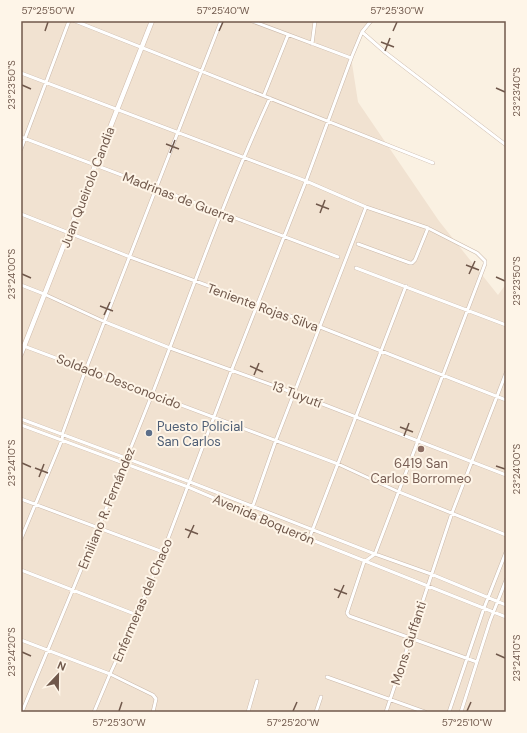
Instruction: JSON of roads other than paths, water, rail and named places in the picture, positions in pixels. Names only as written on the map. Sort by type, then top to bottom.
[{"type":"street","points":[[21,149],[23,138],[46,83],[69,21]]},
{"type":"street","points":[[75,21],[433,163]]},
{"type":"street","name":"Juan Queirolo Candia","points":[[21,354],[23,345],[69,234],[152,21]]},
{"type":"street","points":[[21,539],[62,440],[86,369],[203,71],[221,21]]},
{"type":"street","points":[[252,21],[351,58]]},
{"type":"street","points":[[312,44],[316,21]]},
{"type":"street","name":"Enfermeras del Chaco","points":[[94,712],[163,552],[306,181],[351,58],[362,32],[370,21]]},
{"type":"street","points":[[362,32],[386,53],[506,146]]},
{"type":"street","points":[[264,95],[288,35]]},
{"type":"street","points":[[21,73],[306,181],[366,206],[428,228],[477,253],[485,261],[468,311],[375,554],[364,562],[347,613],[349,616],[477,662]]},
{"type":"street","name":"Emiliano R. Fernández","points":[[22,712],[99,528],[170,348],[194,282],[270,98]]},
{"type":"street","name":"Madrinas de Guerra","points":[[23,138],[338,257]]},
{"type":"street","points":[[250,514],[294,392],[366,206]]},
{"type":"street","name":"Teniente Rojas Silva","points":[[21,214],[130,258],[320,327],[506,400]]},
{"type":"street","points":[[358,244],[412,263],[415,260],[428,228]]},
{"type":"street","points":[[356,268],[506,325]]},
{"type":"street","name":"13 Tuyutí","points":[[21,285],[105,322],[170,348],[294,392],[506,475]]},
{"type":"street","points":[[308,539],[406,286]]},
{"type":"street","name":"Soldado Desconocido","points":[[23,345],[338,464],[399,492],[506,535]]},
{"type":"street","name":"Mons. Guffanti","points":[[386,712],[452,513],[506,373]]},
{"type":"street","name":"Avenida Boquerón","points":[[21,419],[431,574],[506,605]]},
{"type":"street","name":"Avenida Boquerón","points":[[21,425],[188,487],[364,562],[427,585],[506,617]]},
{"type":"street","points":[[21,499],[163,552]]},
{"type":"street","points":[[450,712],[484,608],[506,552]]},
{"type":"street","points":[[21,570],[137,615]]},
{"type":"street","points":[[461,712],[506,580]]},
{"type":"street","points":[[21,640],[110,674],[156,696],[153,712]]},
{"type":"street","points":[[327,677],[425,712]]},
{"type":"street","points":[[248,712],[257,680]]},
{"type":"street","points":[[316,712],[321,697]]},
{"type":"place","name":"Puesto Policial San Carlos","points":[[149,433]]},
{"type":"place","name":"6419 San Carlos Borromeo","points":[[421,449]]}]
